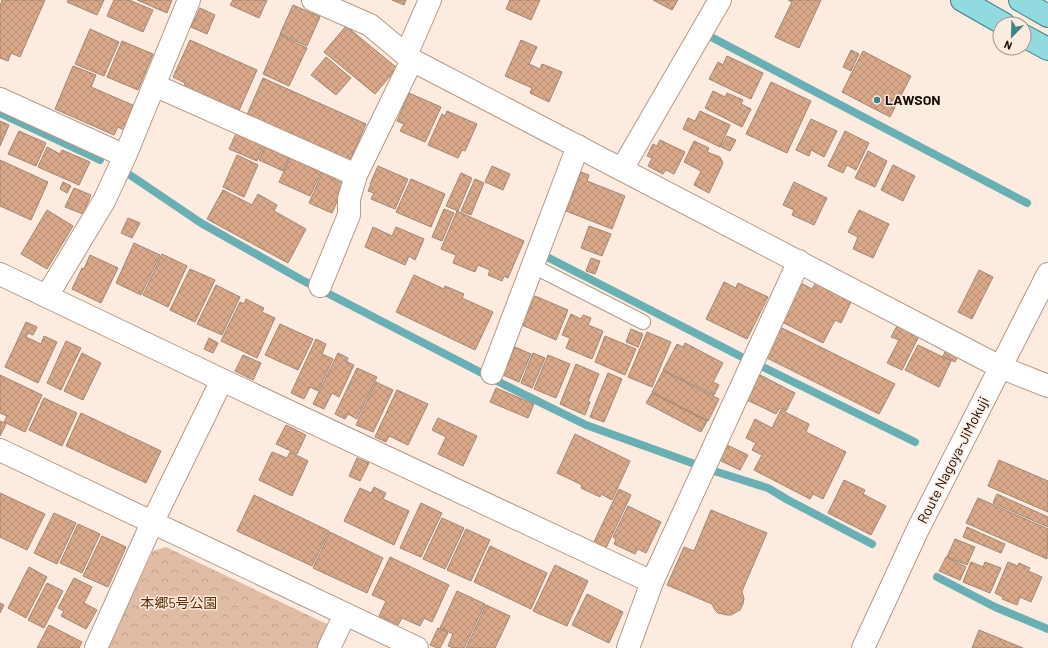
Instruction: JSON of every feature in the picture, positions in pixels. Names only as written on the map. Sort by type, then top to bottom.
[{"type":"main road","points":[[962,0],[992,17]]},
{"type":"main road","points":[[1020,0],[1048,16]]},
{"type":"main road","points":[[1032,40],[1048,49]]},
{"type":"street","points":[[47,296],[104,201],[125,156],[189,0]]},
{"type":"street","points":[[313,0],[370,25],[409,58],[1000,367],[1048,386]]},
{"type":"street","points":[[320,286],[349,215],[349,199],[356,175],[409,58],[430,0]]},
{"type":"street","points":[[622,169],[720,0]]},
{"type":"street","points":[[154,84],[356,175]]},
{"type":"street","points":[[0,99],[125,156]]},
{"type":"street","points":[[492,373],[578,146]]},
{"type":"street","points":[[628,648],[652,582],[799,261]]},
{"type":"street","points":[[0,274],[652,582]]},
{"type":"street","name":"Route Nagoya-JiMokuji","points":[[863,648],[918,529],[1048,274]]},
{"type":"street","points":[[96,648],[152,523],[222,380]]},
{"type":"street","points":[[0,450],[417,648]]},
{"type":"street","points":[[329,648],[345,614]]},
{"type":"lane","points":[[533,266],[643,322]]},
{"type":"green space","name":"本郷5号公園","points":[[166,547],[331,626],[320,648],[108,648],[153,551]]},
{"type":"building","points":[[2,0],[45,0],[20,57],[11,53],[8,61],[0,58],[0,6]]},
{"type":"building","points":[[68,0],[104,0],[97,15],[67,2]]},
{"type":"building","points":[[114,0],[129,0],[153,10],[143,32],[107,16]]},
{"type":"building","points":[[137,0],[172,0],[167,13]]},
{"type":"building","points":[[233,0],[267,0],[259,18],[230,5]]},
{"type":"building","points":[[392,0],[406,0],[404,5]]},
{"type":"building","points":[[510,0],[540,0],[531,20],[506,9]]},
{"type":"building","points":[[653,0],[678,0],[672,10]]},
{"type":"building","points":[[788,0],[821,0],[799,48],[775,37],[792,2]]},
{"type":"building","points":[[293,5],[320,17],[307,46],[280,34]]},
{"type":"building","points":[[200,8],[215,15],[207,34],[191,27]]},
{"type":"building","points":[[346,26],[397,68],[375,94],[324,52]]},
{"type":"building","points":[[90,29],[119,42],[104,76],[75,64]]},
{"type":"building","points":[[280,35],[307,48],[289,86],[263,74]]},
{"type":"building","points":[[190,40],[257,70],[238,113],[183,88],[185,83],[173,77]]},
{"type":"building","points":[[521,40],[537,47],[529,64],[540,69],[542,64],[562,72],[549,102],[530,93],[532,88],[505,76]]},
{"type":"building","points":[[122,41],[153,54],[138,90],[107,77]]},
{"type":"building","points":[[851,50],[859,54],[851,71],[843,67]]},
{"type":"building","points":[[863,51],[911,76],[890,117],[842,92]]},
{"type":"building","points":[[727,56],[763,73],[751,99],[709,79],[718,62],[723,65]]},
{"type":"building","points":[[326,57],[351,78],[336,95],[311,75]]},
{"type":"building","points":[[73,66],[96,75],[91,87],[135,106],[124,130],[118,127],[114,135],[55,109]]},
{"type":"building","points":[[263,78],[366,124],[349,163],[246,117]]},
{"type":"building","points":[[771,82],[811,101],[787,153],[746,134]]},
{"type":"building","points":[[713,91],[725,97],[727,93],[743,100],[741,104],[751,109],[742,127],[705,108]]},
{"type":"building","points":[[409,93],[441,107],[425,142],[400,131],[404,124],[397,121]]},
{"type":"building","points":[[447,111],[477,124],[465,151],[462,150],[458,158],[428,145],[442,114],[445,116]]},
{"type":"building","points":[[700,111],[730,125],[720,147],[683,129],[688,118],[695,121]]},
{"type":"building","points":[[811,119],[837,131],[824,157],[811,150],[809,156],[796,150]]},
{"type":"building","points":[[0,121],[9,125],[0,146]]},
{"type":"building","points":[[238,129],[266,141],[257,161],[229,149]]},
{"type":"building","points":[[19,131],[46,143],[36,166],[8,154]]},
{"type":"building","points":[[845,131],[869,143],[856,170],[847,165],[843,173],[828,166]]},
{"type":"building","points":[[727,136],[736,140],[730,151],[721,147]]},
{"type":"building","points":[[660,140],[685,152],[674,174],[666,170],[663,174],[648,166],[652,158],[647,156],[653,144],[657,146]]},
{"type":"building","points":[[694,141],[709,148],[707,152],[720,157],[723,163],[709,193],[694,185],[701,171],[684,162]]},
{"type":"building","points":[[267,142],[291,153],[283,171],[259,160]]},
{"type":"building","points":[[47,147],[60,154],[62,150],[90,162],[79,185],[38,167]]},
{"type":"building","points":[[868,151],[887,161],[875,187],[855,178]]},
{"type":"building","points":[[293,152],[324,166],[310,196],[279,182]]},
{"type":"building","points":[[237,155],[258,165],[244,197],[223,187]]},
{"type":"building","points":[[0,160],[48,182],[31,220],[0,206]]},
{"type":"building","points":[[893,165],[915,176],[903,201],[881,190]]},
{"type":"building","points":[[378,166],[408,179],[395,209],[371,199],[374,193],[368,191]]},
{"type":"building","points":[[492,166],[510,174],[503,190],[485,182]]},
{"type":"building","points":[[323,171],[337,177],[335,180],[345,184],[332,213],[309,203]]},
{"type":"building","points":[[581,172],[589,175],[587,181],[625,196],[612,229],[566,211]]},
{"type":"building","points":[[461,173],[472,178],[458,211],[446,206]]},
{"type":"building","points":[[411,179],[445,194],[431,227],[396,212]]},
{"type":"building","points":[[475,179],[484,183],[471,215],[461,211]]},
{"type":"building","points":[[63,182],[71,186],[67,193],[60,189]]},
{"type":"building","points":[[794,182],[827,198],[814,225],[792,215],[794,210],[783,205]]},
{"type":"building","points":[[74,188],[91,195],[83,214],[65,207]]},
{"type":"building","points":[[223,190],[252,205],[258,194],[277,205],[274,211],[306,229],[288,263],[207,219]]},
{"type":"building","points":[[444,209],[454,213],[442,241],[432,237]]},
{"type":"building","points":[[47,210],[73,226],[47,269],[21,254]]},
{"type":"building","points":[[859,210],[889,224],[873,258],[853,249],[858,237],[848,232]]},
{"type":"building","points":[[457,211],[524,241],[508,278],[504,276],[502,281],[488,275],[490,270],[478,265],[475,272],[453,263],[456,255],[441,249]]},
{"type":"building","points":[[128,218],[140,223],[132,238],[121,233]]},
{"type":"building","points":[[589,226],[611,234],[602,256],[581,248]]},
{"type":"building","points":[[373,227],[392,236],[396,227],[424,239],[415,260],[409,256],[405,265],[365,247]]},
{"type":"building","points":[[134,243],[160,255],[141,295],[116,283]]},
{"type":"building","points":[[162,254],[187,266],[168,307],[143,295]]},
{"type":"building","points":[[90,255],[118,268],[101,303],[72,289],[82,268],[84,269]]},
{"type":"building","points":[[591,258],[600,261],[595,274],[586,271]]},
{"type":"building","points":[[190,269],[215,280],[195,322],[170,310]]},
{"type":"building","points":[[979,270],[993,277],[972,319],[958,312]]},
{"type":"building","points":[[414,275],[444,289],[445,286],[464,294],[462,298],[493,312],[475,350],[396,312]]},
{"type":"building","points":[[724,282],[736,288],[738,283],[768,297],[747,339],[706,319]]},
{"type":"building","points":[[816,282],[852,300],[841,323],[835,320],[823,343],[782,322],[801,283],[812,289]]},
{"type":"building","points":[[216,285],[240,297],[222,335],[197,324]]},
{"type":"building","points":[[535,296],[568,310],[556,340],[522,325]]},
{"type":"building","points":[[246,299],[264,308],[262,312],[275,318],[257,358],[221,341],[240,302],[244,304]]},
{"type":"building","points":[[571,314],[581,319],[583,315],[591,318],[588,325],[603,331],[592,359],[566,348],[570,338],[562,335]]},
{"type":"building","points":[[26,322],[37,327],[33,335],[28,333],[26,337],[41,344],[44,336],[57,342],[38,383],[5,367]]},
{"type":"building","points":[[280,324],[313,339],[298,370],[265,355]]},
{"type":"building","points":[[897,326],[919,336],[902,370],[887,363],[899,340],[891,337]]},
{"type":"building","points":[[780,327],[895,384],[879,414],[765,357]]},
{"type":"building","points":[[631,329],[643,334],[638,347],[626,342]]},
{"type":"building","points":[[647,332],[671,342],[652,387],[628,377]]},
{"type":"building","points":[[605,336],[636,349],[625,375],[595,362]]},
{"type":"building","points":[[209,338],[218,343],[213,353],[204,349]]},
{"type":"building","points":[[316,339],[326,344],[322,354],[333,359],[318,391],[310,387],[304,399],[291,393]]},
{"type":"building","points":[[66,341],[81,348],[61,390],[47,383]]},
{"type":"building","points":[[685,343],[723,363],[713,382],[719,385],[714,395],[663,370],[677,344],[683,347]]},
{"type":"building","points":[[918,345],[951,361],[939,387],[905,370]]},
{"type":"building","points":[[515,347],[531,354],[519,382],[503,375]]},
{"type":"building","points":[[947,348],[959,354],[955,362],[943,356]]},
{"type":"building","points":[[82,353],[101,363],[83,400],[64,391]]},
{"type":"building","points":[[338,353],[348,358],[347,362],[354,365],[339,397],[332,393],[324,409],[313,404]]},
{"type":"building","points":[[533,353],[545,358],[532,388],[521,383]]},
{"type":"building","points":[[243,355],[261,363],[253,380],[235,371]]},
{"type":"building","points":[[548,355],[570,364],[556,398],[534,389]]},
{"type":"building","points":[[576,364],[599,374],[588,401],[590,402],[585,415],[560,404]]},
{"type":"building","points":[[357,368],[377,377],[357,419],[348,414],[345,419],[335,414]]},
{"type":"building","points":[[663,371],[719,399],[708,421],[652,392]]},
{"type":"building","points":[[608,373],[622,379],[604,422],[590,417]]},
{"type":"building","points":[[0,375],[42,395],[25,432],[4,422],[7,416],[0,413]]},
{"type":"building","points":[[760,375],[795,393],[786,411],[780,408],[776,414],[747,400]]},
{"type":"building","points":[[376,382],[393,390],[373,432],[356,425]]},
{"type":"building","points":[[496,388],[534,404],[528,418],[490,402]]},
{"type":"building","points":[[397,390],[428,404],[408,445],[389,436],[386,442],[375,437]]},
{"type":"building","points":[[652,393],[707,421],[701,432],[646,403]]},
{"type":"building","points":[[44,398],[77,413],[62,446],[29,430]]},
{"type":"building","points":[[781,410],[809,424],[806,432],[846,452],[823,499],[813,494],[810,499],[754,470],[762,455],[752,450],[756,443],[746,438],[755,419],[772,428]]},
{"type":"building","points":[[81,413],[161,451],[146,483],[66,446]]},
{"type":"building","points":[[438,418],[477,436],[463,466],[438,454],[446,437],[432,430]]},
{"type":"building","points":[[0,421],[6,424],[0,436]]},
{"type":"building","points":[[286,425],[306,435],[297,454],[276,444]]},
{"type":"building","points":[[575,434],[630,461],[612,500],[601,494],[600,497],[581,488],[582,485],[557,473]]},
{"type":"building","points":[[727,445],[748,455],[740,470],[719,460]]},
{"type":"building","points":[[272,452],[287,458],[290,452],[308,461],[292,496],[259,480]]},
{"type":"building","points":[[357,458],[369,463],[360,481],[349,476]]},
{"type":"building","points":[[999,460],[1048,481],[1048,512],[988,486]]},
{"type":"building","points":[[844,480],[865,490],[863,494],[886,506],[871,535],[828,513]]},
{"type":"building","points":[[374,487],[386,493],[383,499],[409,511],[394,545],[344,521],[360,488],[371,493]]},
{"type":"building","points":[[619,489],[631,495],[605,550],[593,544]]},
{"type":"building","points":[[0,493],[45,514],[27,550],[0,537]]},
{"type":"building","points":[[997,494],[1048,517],[1048,527],[993,503]]},
{"type":"building","points":[[254,495],[329,531],[312,566],[237,531]]},
{"type":"building","points":[[978,498],[1048,529],[1047,559],[966,523]]},
{"type":"building","points":[[421,503],[442,513],[421,557],[400,548]]},
{"type":"building","points":[[628,506],[661,522],[646,553],[638,549],[635,554],[614,544],[616,539],[613,537]]},
{"type":"building","points":[[711,510],[767,533],[742,591],[744,599],[743,604],[740,610],[731,615],[718,613],[712,604],[667,585],[684,547],[694,551]]},
{"type":"building","points":[[54,513],[76,523],[57,564],[34,553]]},
{"type":"building","points":[[442,518],[464,528],[445,569],[423,559]]},
{"type":"building","points":[[78,524],[100,534],[82,573],[60,563]]},
{"type":"building","points":[[967,527],[1005,544],[1001,553],[963,537]]},
{"type":"building","points":[[466,529],[490,540],[471,581],[447,570]]},
{"type":"building","points":[[330,532],[383,558],[367,593],[313,568]]},
{"type":"building","points":[[102,536],[126,547],[108,587],[83,576]]},
{"type":"building","points":[[955,539],[975,547],[967,565],[947,557]]},
{"type":"building","points":[[490,546],[547,573],[531,609],[474,582]]},
{"type":"building","points":[[390,557],[449,585],[432,622],[424,618],[420,626],[402,618],[398,625],[379,616],[386,601],[372,595]]},
{"type":"building","points":[[946,557],[966,567],[960,580],[939,571]]},
{"type":"building","points":[[971,562],[983,567],[985,562],[1001,568],[990,593],[963,582]]},
{"type":"building","points":[[1008,562],[1018,566],[1019,563],[1030,568],[1028,571],[1042,577],[1031,602],[1020,597],[1017,605],[1002,599],[1003,597],[995,593]]},
{"type":"building","points":[[555,565],[588,581],[567,626],[533,611]]},
{"type":"building","points":[[29,567],[47,577],[26,618],[8,608]]},
{"type":"building","points":[[74,578],[92,587],[84,603],[97,610],[86,629],[61,616],[64,611],[58,608]]},
{"type":"building","points":[[47,583],[63,591],[44,628],[28,620]]},
{"type":"building","points":[[457,591],[485,604],[464,648],[453,648],[448,646],[453,634],[440,628]]},
{"type":"building","points":[[587,594],[623,612],[609,643],[572,625]]},
{"type":"building","points":[[0,603],[4,605],[0,613]]},
{"type":"building","points":[[486,605],[510,616],[495,648],[466,648]]},
{"type":"building","points":[[49,625],[82,642],[79,648],[37,648]]},
{"type":"building","points":[[438,628],[448,633],[440,648],[430,645]]},
{"type":"building","points":[[979,630],[1023,648],[972,648]]},
{"type":"waterway","points":[[713,38],[1027,203]]},
{"type":"waterway","points":[[0,113],[100,160]]},
{"type":"waterway","points":[[130,175],[201,223],[302,280],[503,384],[586,425],[692,463]]},
{"type":"waterway","points":[[549,258],[740,356]]},
{"type":"waterway","points":[[765,368],[915,442]]},
{"type":"waterway","points":[[714,471],[768,488],[872,544]]},
{"type":"waterway","points":[[937,577],[995,607],[1048,629]]},
{"type":"place","name":"LAWSON","points":[[877,100]]}]
